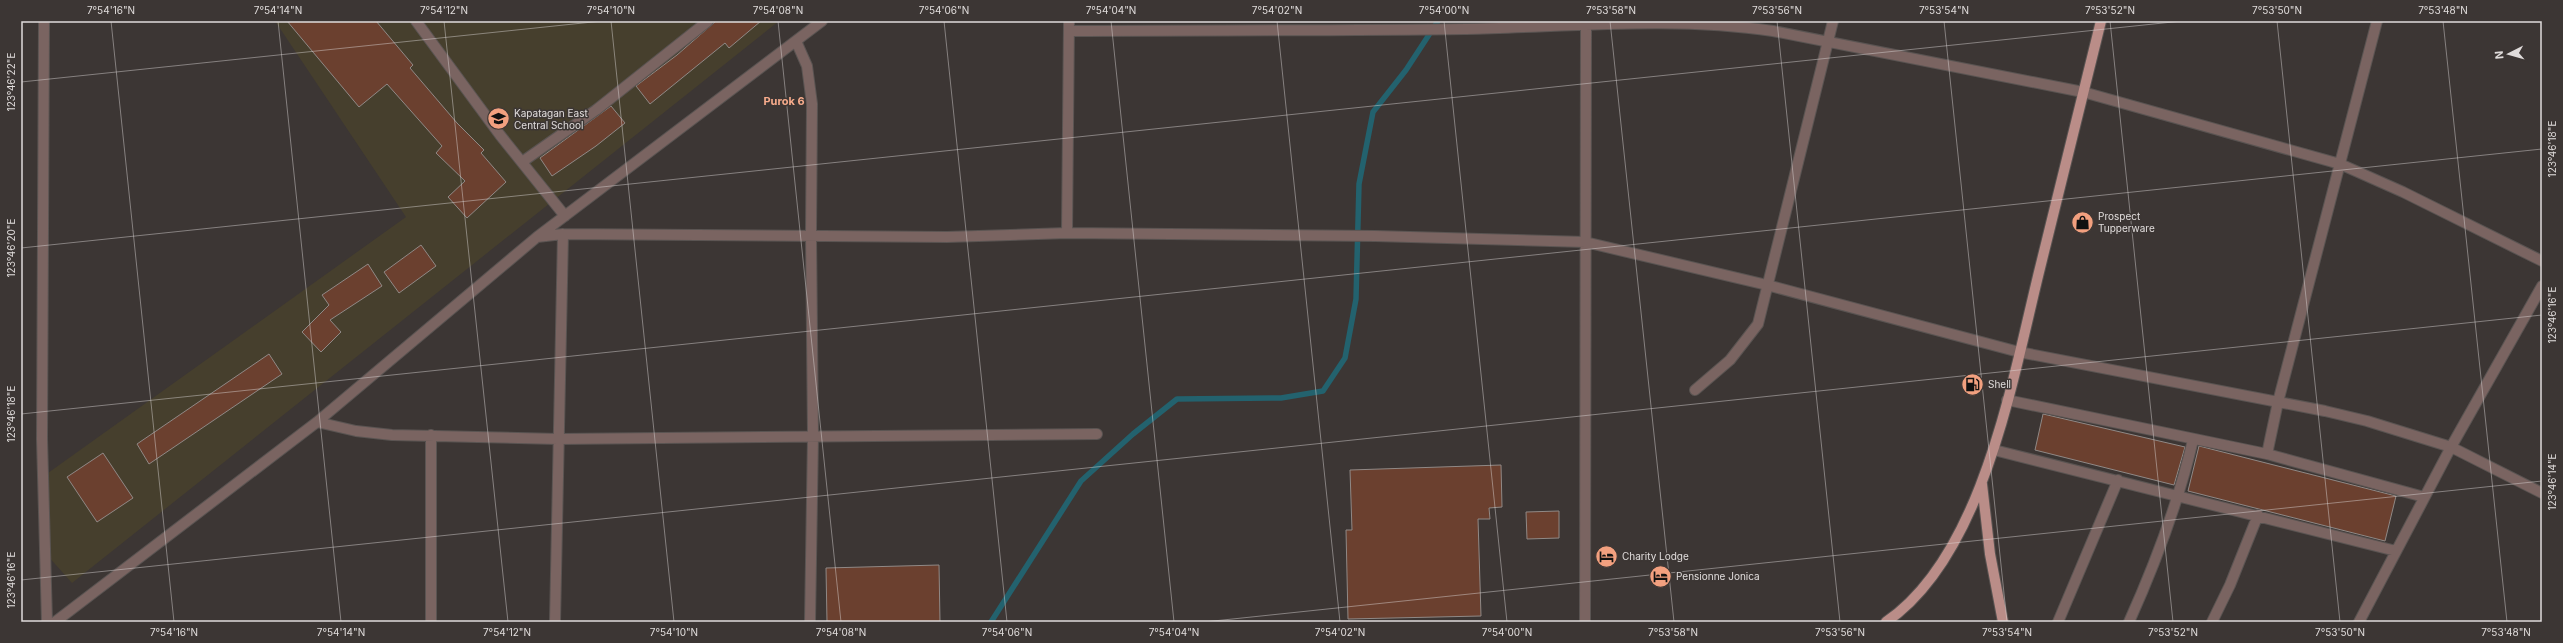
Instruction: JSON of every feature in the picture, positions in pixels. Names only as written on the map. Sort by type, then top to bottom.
[{"type":"main road","points":[[1886,622],[1922,589],[1942,560],[1982,484],[1994,450],[2007,400],[2101,21]]},
{"type":"main road","points":[[1982,484],[1990,554],[2003,622]]},
{"type":"street","points":[[44,21],[42,439],[48,622]]},
{"type":"street","points":[[416,21],[522,162],[565,216]]},
{"type":"street","points":[[522,162],[596,110],[708,21]]},
{"type":"street","points":[[55,622],[317,422],[537,237],[822,21]]},
{"type":"street","points":[[1695,390],[1730,360],[1751,336],[1758,324],[1764,308],[1767,285],[1833,21]]},
{"type":"street","points":[[2267,454],[2278,402],[2377,21]]},
{"type":"street","points":[[1585,622],[1586,22]]},
{"type":"street","points":[[1067,233],[1069,26],[1327,25],[1390,29],[1466,29],[1586,22],[1744,27],[1827,41],[2083,92],[2340,164],[2403,192],[2542,261]]},
{"type":"street","points":[[796,41],[807,66],[811,81],[810,234],[813,436],[810,622]]},
{"type":"street","points":[[537,237],[563,234],[810,234],[947,237],[1067,233],[1375,236],[1585,242],[1767,285],[2019,352],[2278,402],[2367,421],[2450,447],[2542,493]]},
{"type":"street","points":[[555,622],[563,234]]},
{"type":"street","points":[[2359,622],[2450,447],[2542,286]]},
{"type":"street","points":[[2007,400],[2193,440],[2267,454],[2424,497]]},
{"type":"street","points":[[317,422],[356,431],[392,435],[558,439],[1096,434]]},
{"type":"street","points":[[431,435],[431,622]]},
{"type":"street","points":[[2129,622],[2149,577],[2180,494],[2193,440]]},
{"type":"street","points":[[1994,450],[2180,494],[2396,551]]},
{"type":"street","points":[[2058,622],[2118,480]]},
{"type":"street","points":[[2212,622],[2230,585],[2258,515]]},
{"type":"shaded area","name":"Kapatagan East Central School","points":[[275,21],[779,21],[72,583],[47,555],[48,473],[406,217]]},
{"type":"building","points":[[287,21],[376,21],[413,65],[410,68],[457,123],[484,150],[481,153],[506,182],[467,218],[448,197],[465,181],[436,153],[442,146],[387,84],[359,107]]},
{"type":"building","points":[[716,21],[761,21],[729,48],[725,43],[650,104],[636,86],[677,55]]},
{"type":"building","points":[[611,106],[625,123],[596,146],[552,176],[540,158]]},
{"type":"building","points":[[421,245],[436,266],[399,293],[384,272]]},
{"type":"building","points":[[368,264],[382,286],[330,320],[341,332],[321,352],[302,332],[329,305],[322,295]]},
{"type":"building","points":[[269,354],[282,374],[149,464],[137,444]]},
{"type":"building","points":[[2043,414],[2185,447],[2174,485],[2035,450]]},
{"type":"building","points":[[2199,446],[2396,496],[2385,541],[2188,491]]},
{"type":"building","points":[[103,453],[133,498],[97,522],[67,477]]},
{"type":"building","points":[[1501,465],[1502,507],[1489,508],[1490,519],[1478,519],[1481,616],[1348,619],[1346,530],[1352,530],[1350,470]]},
{"type":"building","points":[[1559,511],[1559,538],[1527,539],[1526,512]]},
{"type":"building","points":[[939,565],[940,622],[827,622],[826,568]]},
{"type":"waterway","points":[[991,622],[1081,481],[1133,434],[1177,399],[1281,398],[1323,391],[1345,358],[1356,299],[1359,184],[1373,112],[1406,70],[1438,21]]},
{"type":"place","name":"Kapatagan East Central School","points":[[498,119]]},
{"type":"place","name":"Prospect Tupperware","points":[[2083,222]]},
{"type":"place","name":"Shell","points":[[1973,384]]},
{"type":"place","name":"Charity Lodge","points":[[1607,556]]},
{"type":"place","name":"Pensionne Jonica","points":[[1661,576]]},
{"type":"district","name":"Purok 6","points":[[784,101]]}]
